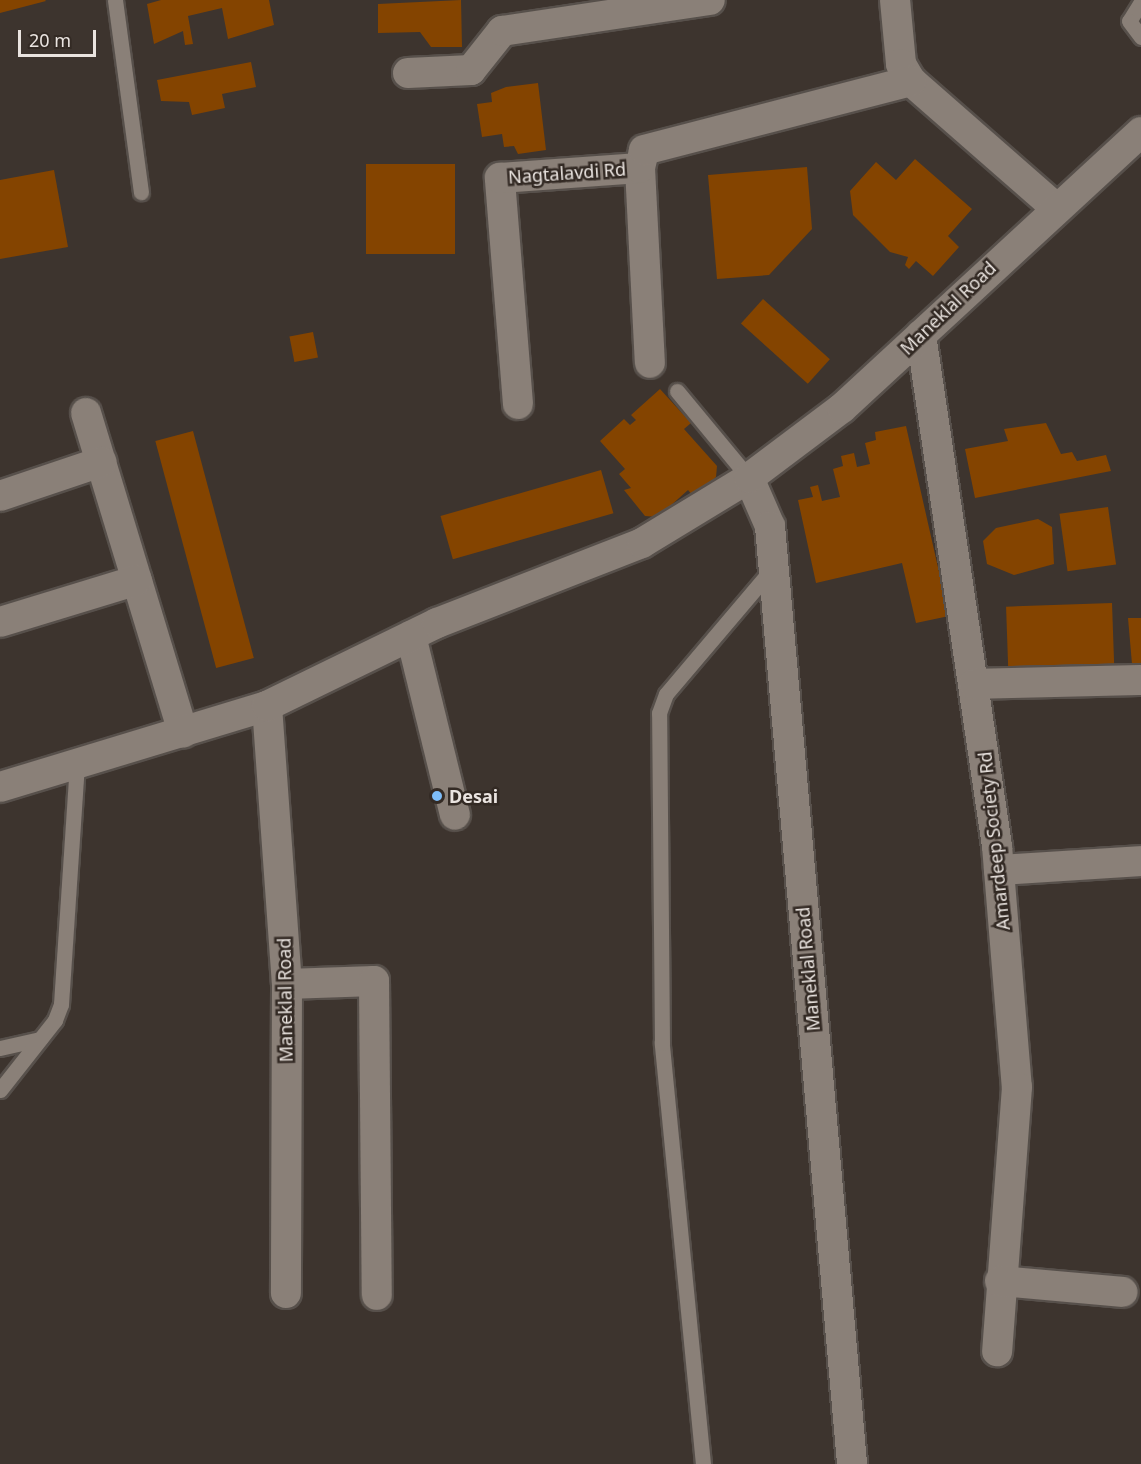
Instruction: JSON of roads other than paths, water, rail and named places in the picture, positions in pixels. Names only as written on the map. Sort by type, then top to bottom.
[{"type":"street","points":[[408,73],[471,70],[502,31],[710,0]]},
{"type":"street","points":[[895,0],[901,64],[911,81],[1055,207]]},
{"type":"street","name":"Nagtalavdi Rd","points":[[518,404],[500,178],[640,168],[644,150],[911,81]]},
{"type":"street","name":"Maneklal Road","points":[[1,782],[77,764],[267,706],[411,636],[642,543],[749,478],[842,408],[1055,207],[1141,132]]},
{"type":"street","points":[[640,168],[650,363]]},
{"type":"street","name":"Amardeep Society Rd","points":[[921,335],[974,684],[999,870],[1017,1087],[1000,1281],[997,1351]]},
{"type":"street","points":[[86,413],[183,733]]},
{"type":"street","points":[[0,496],[101,462]]},
{"type":"street","name":"Maneklal Road","points":[[749,478],[770,526],[852,1464]]},
{"type":"street","points":[[0,622],[137,580]]},
{"type":"street","points":[[411,636],[455,815]]},
{"type":"street","points":[[974,684],[1141,680]]},
{"type":"street","name":"Maneklal Road","points":[[267,706],[287,984],[286,1293]]},
{"type":"street","points":[[999,870],[1141,861]]},
{"type":"street","points":[[287,984],[374,981],[377,1295]]},
{"type":"street","points":[[1000,1281],[1123,1292]]},
{"type":"lane","points":[[115,0],[141,192]]},
{"type":"lane","points":[[1141,2],[1129,21],[1141,37]]},
{"type":"lane","points":[[677,392],[749,478]]},
{"type":"lane","points":[[703,1464],[662,1043],[659,713],[666,694],[773,568]]},
{"type":"lane","points":[[0,1090],[40,1040],[61,1004],[77,764]]},
{"type":"lane","points":[[0,1047],[40,1040]]},
{"type":"place","name":"Desai","points":[[437,796]]}]
